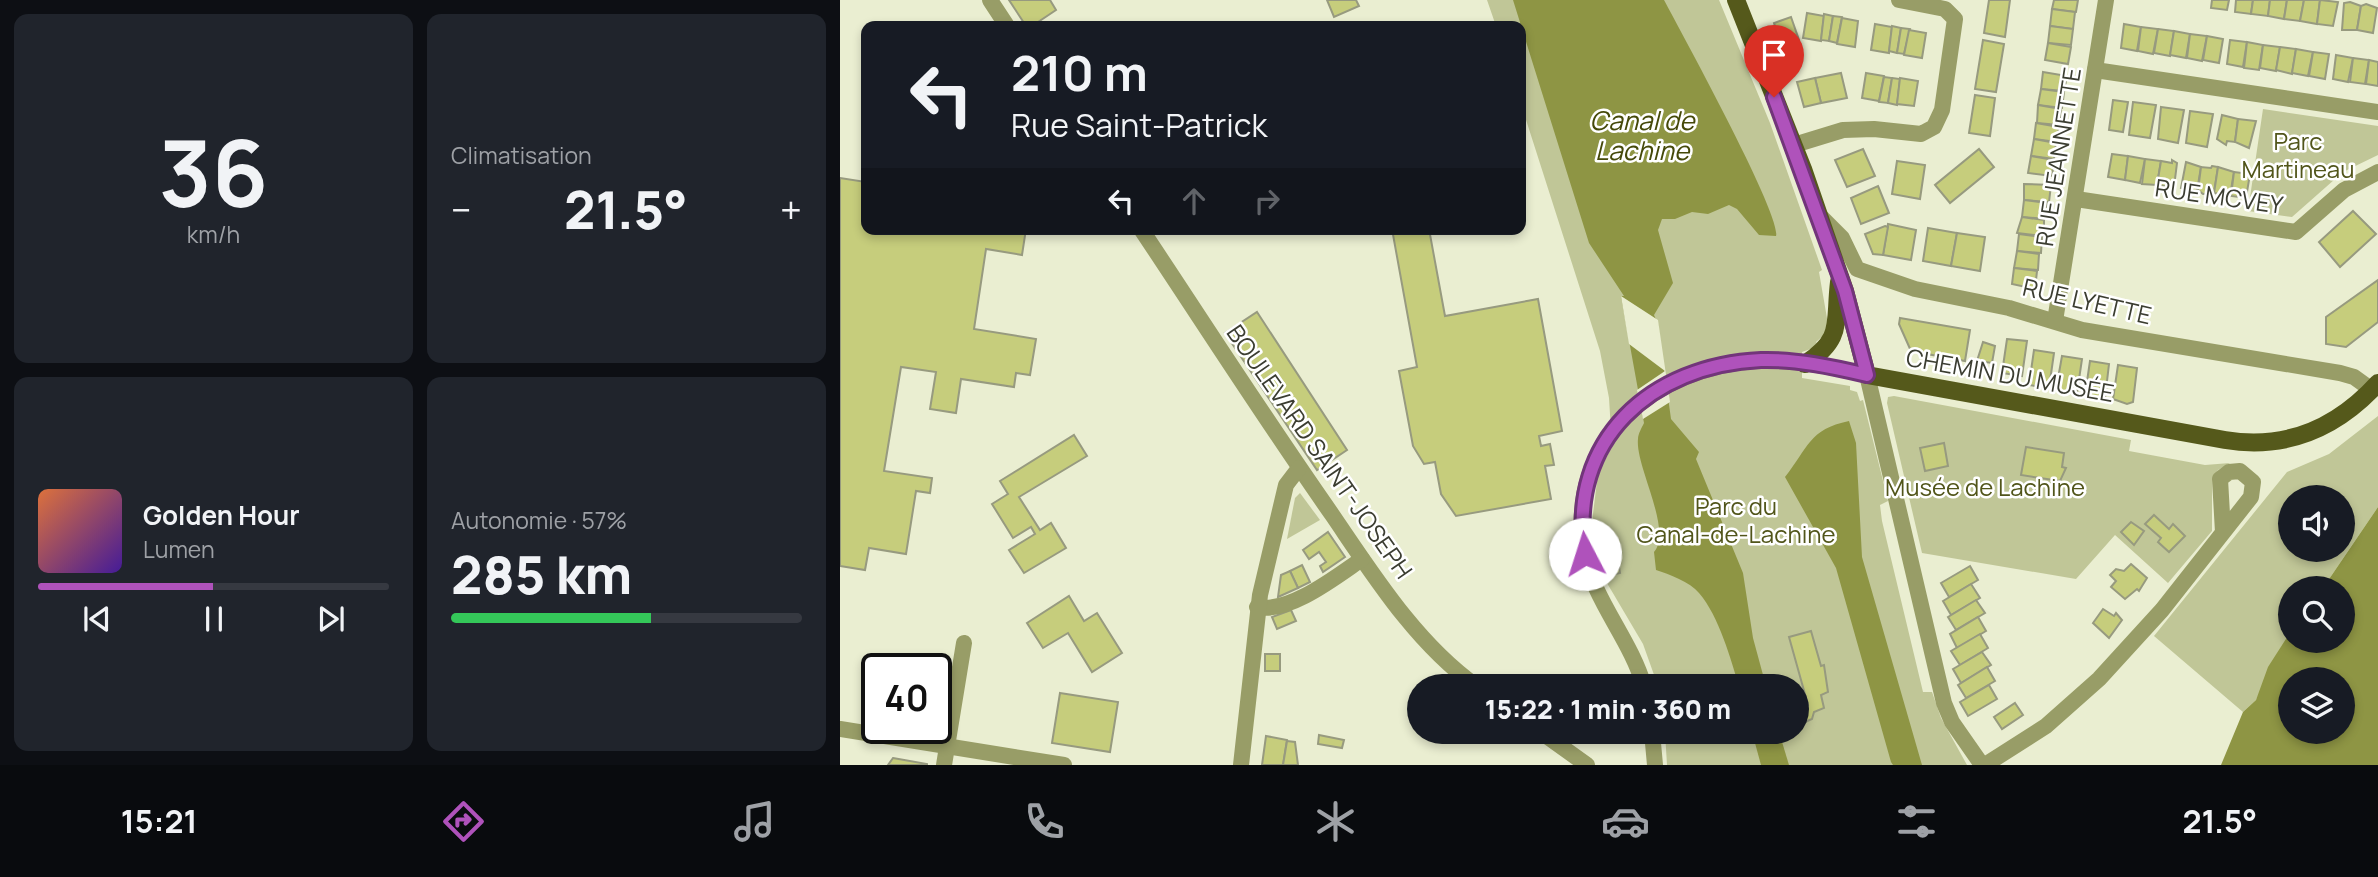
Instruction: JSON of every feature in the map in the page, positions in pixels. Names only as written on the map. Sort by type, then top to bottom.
[{"type":"main road","points":[[1736,0],[1794,145],[1840,275],[1867,375]]},
{"type":"main road","points":[[1805,364],[1828,348],[1835,333],[1840,275]]},
{"type":"main road","name":"CHEMIN DU MUSÉE","points":[[1867,375],[2234,442],[2278,442],[2311,432],[2341,417],[2375,387]]},
{"type":"street","points":[[990,0],[1004,21]]},
{"type":"street","points":[[1794,145],[1843,130],[1878,129],[1920,134],[1937,122],[1944,102],[1955,19],[1944,9],[1899,0]]},
{"type":"street","name":"RUE JEANNETTE","points":[[2054,321],[2076,200],[2106,0]]},
{"type":"street","points":[[2095,70],[2378,112]]},
{"type":"street","name":"RUE MCVEY","points":[[2076,200],[2296,232],[2344,190],[2378,172]]},
{"type":"street","name":"RUE LYETTE","points":[[1819,215],[1842,238],[1857,269],[1915,289],[1998,305],[2094,332],[2340,373],[2375,387]]},
{"type":"street","name":"BOULEVARD SAINT-JOSEPH","points":[[1145,235],[1362,559],[1419,632],[1461,674]]},
{"type":"street","name":"CHEMIN DU MUSÉE","points":[[1639,674],[1631,652],[1593,583],[1585,554],[1582,526],[1585,487],[1598,452],[1613,428],[1639,403],[1667,385],[1731,364],[1766,360],[1867,375]]},
{"type":"street","points":[[1867,375],[1946,710],[1983,765],[2046,726],[2099,679],[2162,610],[2222,531]]},
{"type":"street","points":[[1241,765],[1257,607],[1286,485],[1290,476],[1299,468]]},
{"type":"street","points":[[1257,607],[1270,608],[1309,593],[1362,559]]},
{"type":"street","points":[[944,765],[964,643]]},
{"type":"street","points":[[840,729],[1064,765]]},
{"type":"street","points":[[1558,744],[1587,765]]},
{"type":"street","points":[[1653,744],[1655,765]]},
{"type":"green space","name":"Parc du Canal-de-Lachine","points":[[1487,0],[1719,0],[1770,123],[1822,270],[1819,272],[1828,324],[1824,335],[1816,342],[1819,346],[1802,352],[1802,378],[1850,386],[1850,390],[1857,392],[1860,401],[1863,400],[1888,501],[1880,505],[1882,521],[1923,692],[1932,692],[1941,718],[1967,765],[1667,765],[1666,744],[1809,744],[1809,674],[1654,674],[1643,644],[1604,578],[1594,542],[1592,522],[1598,473],[1612,447],[1609,398],[1600,351],[1526,120],[1526,21],[1494,21]]},
{"type":"green space","name":"Parc Martineau","points":[[2263,109],[2378,126],[2378,155],[2343,172],[2292,217],[2248,211]]},
{"type":"green space","name":"Musée de Lachine","points":[[1888,397],[2131,440],[2129,451],[2205,465],[2230,463],[2218,470],[2212,480],[2212,531],[2168,583],[2115,535],[2076,579],[1922,553],[1887,403]]},
{"type":"green space","points":[[2378,416],[2378,507],[2355,541],[2355,485],[2278,485],[2278,562],[2341,562],[2331,576],[2278,576],[2280,653],[2256,700],[2243,712],[2154,636],[2287,472],[2329,454]]},
{"type":"green space","points":[[1300,493],[1320,520],[1287,539],[1295,498]]},
{"type":"water","name":"Canal de Lachine","points":[[1513,0],[1664,0],[1748,161],[1774,221],[1776,236],[1759,235],[1737,209],[1729,205],[1708,214],[1692,212],[1675,219],[1662,219],[1658,230],[1673,283],[1654,315],[1658,324],[1671,419],[1699,452],[1696,459],[1743,573],[1753,638],[1763,674],[1735,674],[1724,638],[1699,593],[1690,585],[1656,570],[1654,552],[1659,542],[1659,529],[1639,451],[1638,437],[1644,423],[1621,296],[1624,296],[1589,243],[1526,42],[1526,21],[1520,21]]},
{"type":"water","points":[[1849,421],[1856,443],[1862,557],[1922,765],[1893,765],[1891,762],[1836,568],[1785,477],[1817,435],[1825,429]]},
{"type":"water","points":[[2378,507],[2378,765],[2221,765],[2243,712],[2256,700],[2268,667],[2278,651],[2355,653],[2355,576],[2331,576],[2341,562],[2355,562],[2355,541]]},
{"type":"water","points":[[1755,744],[1783,744],[1789,765],[1761,765]]},
{"type":"pier","points":[[1621,296],[1658,320],[1670,402],[1643,419],[1637,390],[1665,371],[1629,344]]},
{"type":"building","points":[[1009,0],[1050,0],[1056,10],[1040,21],[1023,21]]},
{"type":"building","points":[[1327,0],[1356,0],[1359,6],[1334,17]]},
{"type":"building","points":[[1989,0],[2010,0],[2005,37],[1984,33]]},
{"type":"building","points":[[2054,0],[2078,0],[2076,12],[2052,9]]},
{"type":"building","points":[[2212,0],[2229,0],[2227,10],[2211,8]]},
{"type":"building","points":[[2236,0],[2253,0],[2251,14],[2235,12]]},
{"type":"building","points":[[2253,0],[2270,0],[2268,16],[2251,14]]},
{"type":"building","points":[[2270,0],[2287,0],[2284,19],[2268,16]]},
{"type":"building","points":[[2287,0],[2304,0],[2300,21],[2284,19]]},
{"type":"building","points":[[2304,0],[2320,0],[2317,24],[2300,21]]},
{"type":"building","points":[[2320,0],[2338,2],[2333,26],[2317,24]]},
{"type":"building","points":[[2344,3],[2361,6],[2357,30],[2342,30]]},
{"type":"building","points":[[2366,4],[2377,8],[2373,33],[2357,30],[2361,6]]},
{"type":"building","points":[[2052,9],[2075,12],[2073,29],[2050,26]]},
{"type":"building","points":[[1807,13],[1824,16],[1821,41],[1803,38]]},
{"type":"building","points":[[1824,14],[1833,16],[1829,41],[1821,40]]},
{"type":"building","points":[[1833,16],[1842,17],[1837,43],[1829,41]]},
{"type":"building","points":[[1791,17],[1799,40],[1782,46],[1774,23]]},
{"type":"building","points":[[1842,18],[1858,21],[1855,47],[1837,44]]},
{"type":"building","points":[[1875,24],[1892,27],[1889,53],[1871,50]]},
{"type":"building","points":[[2124,24],[2141,27],[2137,51],[2121,48]]},
{"type":"building","points":[[1892,26],[1901,28],[1897,53],[1889,51]]},
{"type":"building","points":[[2050,26],[2073,29],[2071,45],[2048,43]]},
{"type":"building","points":[[2141,27],[2158,29],[2153,54],[2138,51]]},
{"type":"building","points":[[1901,28],[1910,29],[1904,54],[1897,53]]},
{"type":"building","points":[[2158,29],[2174,31],[2170,56],[2154,53]]},
{"type":"building","points":[[1909,30],[1926,33],[1922,58],[1904,55]]},
{"type":"building","points":[[2174,31],[2190,34],[2186,58],[2170,55]]},
{"type":"building","points":[[2190,34],[2207,36],[2202,61],[2187,58]]},
{"type":"building","points":[[2207,36],[2223,39],[2219,63],[2203,60]]},
{"type":"building","points":[[1983,40],[2004,44],[1996,92],[1975,89]]},
{"type":"building","points":[[2230,40],[2247,42],[2243,67],[2227,64]]},
{"type":"building","points":[[2247,42],[2263,45],[2259,70],[2244,68]]},
{"type":"building","points":[[2048,43],[2071,47],[2068,64],[2045,60]]},
{"type":"building","points":[[2263,45],[2280,47],[2276,71],[2260,68]]},
{"type":"building","points":[[2280,47],[2296,49],[2292,74],[2276,70]]},
{"type":"building","points":[[2296,49],[2313,52],[2308,76],[2292,73]]},
{"type":"building","points":[[2313,52],[2329,54],[2325,79],[2309,76]]},
{"type":"building","points":[[2336,55],[2353,58],[2348,82],[2333,79]]},
{"type":"building","points":[[2353,58],[2369,60],[2365,84],[2350,82]]},
{"type":"building","points":[[2369,60],[2378,62],[2378,86],[2366,84]]},
{"type":"building","points":[[2043,72],[2067,76],[2064,91],[2041,89]]},
{"type":"building","points":[[1841,73],[1847,98],[1821,103],[1815,78]]},
{"type":"building","points":[[1866,73],[1884,76],[1879,101],[1862,98]]},
{"type":"building","points":[[1884,77],[1892,78],[1888,103],[1879,102]]},
{"type":"building","points":[[1815,78],[1821,103],[1804,107],[1797,82]]},
{"type":"building","points":[[1892,78],[1900,79],[1897,105],[1888,103]]},
{"type":"building","points":[[1900,78],[1918,81],[1914,106],[1897,104]]},
{"type":"building","points":[[2041,89],[2064,92],[2062,108],[2038,105]]},
{"type":"building","points":[[1975,95],[1995,98],[1990,136],[1969,133]]},
{"type":"building","points":[[2113,100],[2128,102],[2123,132],[2109,130]]},
{"type":"building","points":[[2133,102],[2156,105],[2150,138],[2129,135]]},
{"type":"building","points":[[2038,105],[2061,109],[2059,125],[2037,123]]},
{"type":"building","points":[[2161,107],[2184,110],[2178,143],[2158,139]]},
{"type":"building","points":[[2190,111],[2213,114],[2207,147],[2186,143]]},
{"type":"building","points":[[2222,115],[2238,119],[2235,142],[2227,141],[2226,145],[2217,139]]},
{"type":"building","points":[[2238,119],[2256,121],[2249,148],[2235,142]]},
{"type":"building","points":[[2036,123],[2059,127],[2057,142],[2034,139]]},
{"type":"building","points":[[2034,139],[2056,143],[2054,159],[2031,156]]},
{"type":"building","points":[[1863,149],[1875,176],[1847,187],[1835,160]]},
{"type":"building","points":[[1979,149],[1994,167],[1950,203],[1935,185]]},
{"type":"building","points":[[2112,154],[2128,156],[2125,180],[2108,177]]},
{"type":"building","points":[[2031,156],[2054,160],[2052,176],[2028,173]]},
{"type":"building","points":[[2128,156],[2145,159],[2140,183],[2125,180]]},
{"type":"building","points":[[2145,159],[2161,161],[2157,185],[2142,184]]},
{"type":"building","points":[[2172,160],[2177,163],[2174,187],[2157,185],[2161,161],[2172,163]]},
{"type":"building","points":[[1897,161],[1925,165],[1920,199],[1892,194]]},
{"type":"building","points":[[2186,162],[2201,167],[2197,191],[2181,188]]},
{"type":"building","points":[[2201,167],[2218,167],[2214,193],[2203,194],[2198,190]]},
{"type":"building","points":[[2218,167],[2234,172],[2230,196],[2214,193]]},
{"type":"building","points":[[2234,172],[2250,174],[2246,198],[2231,196]]},
{"type":"building","points":[[840,178],[861,181],[861,235],[1025,235],[1022,255],[986,249],[974,329],[1036,339],[1030,375],[1016,373],[1014,387],[961,379],[956,413],[930,409],[936,372],[901,367],[884,471],[932,478],[930,493],[916,491],[906,554],[869,548],[865,570],[840,566]]},
{"type":"building","points":[[2024,184],[2051,185],[2049,202],[2024,200]]},
{"type":"building","points":[[1878,186],[1889,213],[1861,224],[1851,198]]},
{"type":"building","points":[[2024,200],[2047,203],[2046,219],[2022,217]]},
{"type":"building","points":[[2353,211],[2376,234],[2340,267],[2319,242]]},
{"type":"building","points":[[2022,217],[2044,220],[2044,236],[2017,233]]},
{"type":"building","points":[[1888,224],[1916,230],[1911,260],[1883,255]]},
{"type":"building","points":[[1888,227],[1883,255],[1873,254],[1865,234]]},
{"type":"building","points":[[1928,228],[1957,233],[1951,266],[1923,261]]},
{"type":"building","points":[[1957,233],[1985,237],[1980,271],[1951,266]]},
{"type":"building","points":[[2019,234],[2042,237],[2041,253],[2017,251]]},
{"type":"building","points":[[1393,235],[1430,235],[1445,316],[1538,299],[1562,431],[1539,436],[1541,446],[1550,444],[1554,465],[1545,466],[1551,499],[1456,516],[1441,494],[1435,462],[1424,464],[1413,446],[1399,371],[1417,367]]},
{"type":"building","points":[[2017,251],[2039,254],[2038,270],[2014,268]]},
{"type":"building","points":[[2014,268],[2037,271],[2035,289],[2012,284]]},
{"type":"building","points":[[2378,280],[2378,322],[2346,347],[2326,344],[2326,317]]},
{"type":"building","points":[[1257,312],[1347,450],[1317,470],[1225,333]]},
{"type":"building","points":[[1900,318],[1970,330],[1965,361],[1911,351],[1899,324]]},
{"type":"building","points":[[2007,339],[2027,341],[2022,376],[2002,373]]},
{"type":"building","points":[[1983,342],[1995,346],[1992,363],[1977,361]]},
{"type":"building","points":[[2034,350],[2054,353],[2049,388],[2029,385]]},
{"type":"building","points":[[2062,356],[2082,359],[2077,393],[2056,390]]},
{"type":"building","points":[[2090,361],[2109,364],[2105,398],[2099,400],[2085,395]]},
{"type":"building","points":[[2118,365],[2137,368],[2133,402],[2127,404],[2113,399]]},
{"type":"building","points":[[1074,435],[1087,456],[1019,497],[1040,530],[1051,523],[1066,548],[1024,573],[1009,550],[1035,534],[1031,527],[1013,538],[992,504],[1008,494],[1000,481]]},
{"type":"building","points":[[1944,443],[1948,466],[1925,471],[1920,448]]},
{"type":"building","points":[[2026,447],[2064,453],[2062,467],[2066,468],[2060,481],[2021,475]]},
{"type":"building","points":[[2154,515],[2169,529],[2173,524],[2185,536],[2169,552],[2158,542],[2161,538],[2145,524]]},
{"type":"building","points":[[2131,522],[2144,531],[2134,545],[2121,532]]},
{"type":"building","points":[[1328,532],[1345,557],[1323,572],[1320,566],[1326,562],[1319,552],[1309,559],[1303,550]]},
{"type":"building","points":[[1614,535],[1620,573],[1610,575],[1606,551],[1599,552],[1596,538]]},
{"type":"building","points":[[2131,564],[2147,578],[2139,591],[2137,589],[2125,599],[2111,587],[2116,581],[2110,575],[2116,569],[2124,571]]},
{"type":"building","points":[[1302,565],[1310,582],[1298,588],[1290,571]]},
{"type":"building","points":[[1970,566],[1978,580],[1949,597],[1941,583]]},
{"type":"building","points":[[1290,571],[1298,588],[1278,597],[1281,575]]},
{"type":"building","points":[[1971,584],[1980,598],[1951,615],[1943,601]]},
{"type":"building","points":[[1069,596],[1084,621],[1097,613],[1122,653],[1092,672],[1068,633],[1043,648],[1027,623]]},
{"type":"building","points":[[1976,600],[1985,613],[1956,630],[1948,617]]},
{"type":"building","points":[[2103,609],[2114,616],[2116,613],[2122,620],[2109,638],[2093,623]]},
{"type":"building","points":[[1291,610],[1296,621],[1277,629],[1272,617]]},
{"type":"building","points":[[1978,617],[1986,631],[1957,648],[1950,634]]},
{"type":"building","points":[[1811,631],[1821,666],[1824,665],[1828,692],[1821,695],[1824,708],[1814,712],[1809,720],[1809,674],[1799,674],[1789,637]]},
{"type":"building","points":[[1980,634],[1988,648],[1960,665],[1951,651]]},
{"type":"building","points":[[1982,652],[1991,665],[1961,683],[1953,669]]},
{"type":"building","points":[[1265,654],[1280,654],[1280,671],[1265,671]]},
{"type":"building","points":[[1987,667],[1995,681],[1966,698],[1958,685]]},
{"type":"building","points":[[1989,685],[1997,699],[1968,716],[1960,702]]},
{"type":"building","points":[[1060,693],[1118,702],[1110,752],[1052,743]]},
{"type":"building","points":[[2015,703],[2023,715],[2002,729],[1994,717]]},
{"type":"building","points":[[1319,735],[1344,740],[1342,748],[1318,744]]},
{"type":"building","points":[[1266,736],[1287,740],[1283,765],[1262,765]]},
{"type":"building","points":[[1287,741],[1295,742],[1298,765],[1283,765]]},
{"type":"building","points":[[893,758],[927,764],[927,765],[888,765]]},
{"type":"route","points":[[1585,554],[1582,516],[1585,487],[1591,469],[1613,428],[1648,397],[1687,376],[1751,361],[1792,362],[1867,375],[1845,291],[1803,169],[1774,97]]}]
